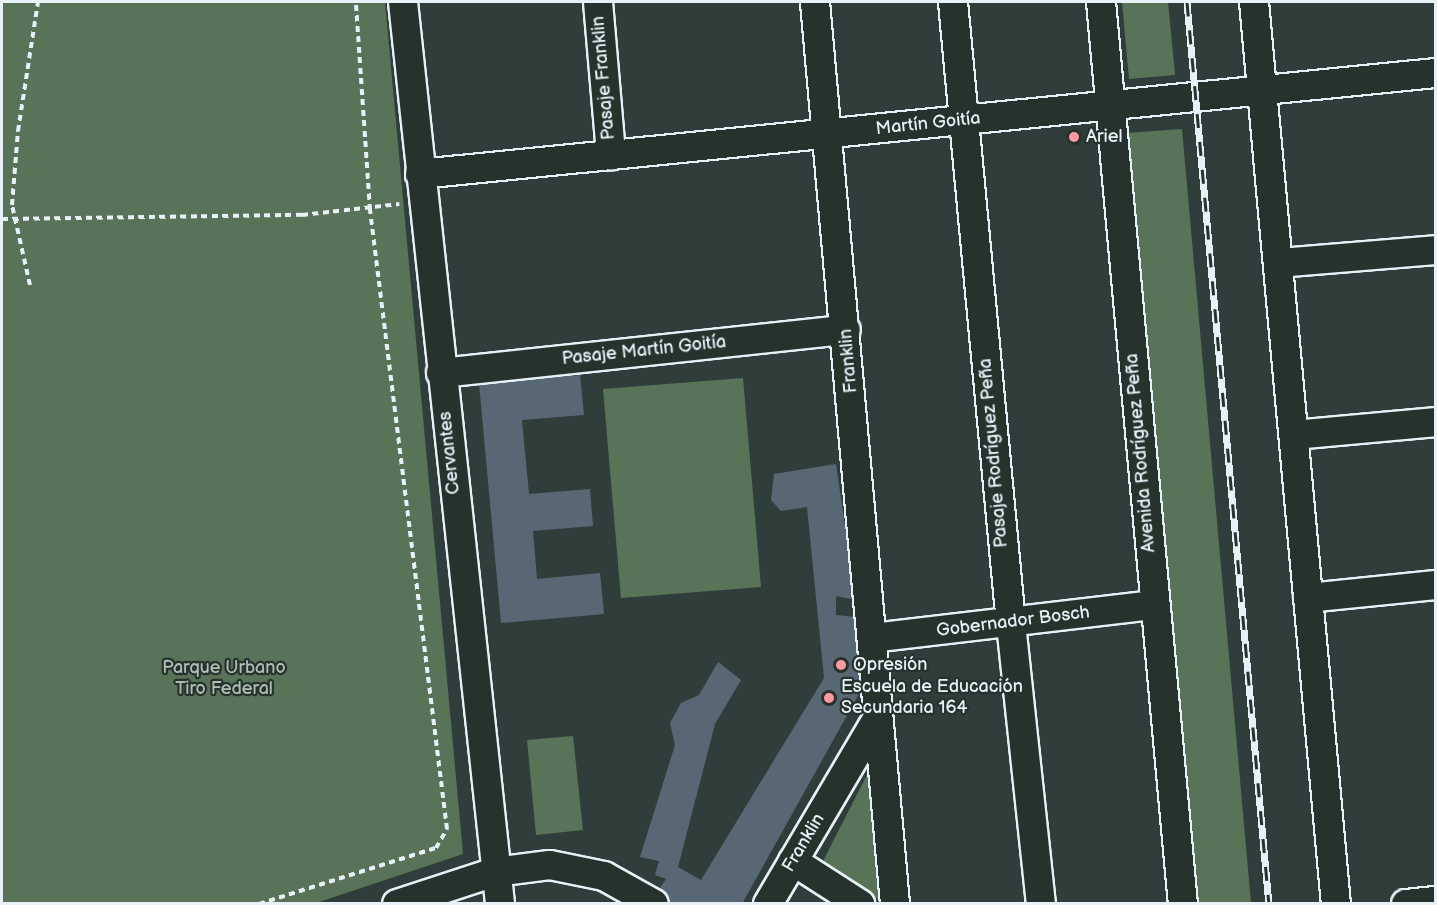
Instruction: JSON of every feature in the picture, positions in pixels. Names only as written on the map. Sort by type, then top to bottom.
[{"type":"street","name":"Cervantes","points":[[403,2],[441,373],[500,903]]},
{"type":"street","name":"Pasaje Franklin","points":[[598,2],[611,155]]},
{"type":"street","name":"Franklin","points":[[815,2],[846,330],[872,638],[876,721],[895,903]]},
{"type":"street","name":"Pasaje Rodríguez Peña","points":[[953,2],[962,120],[1011,624],[1041,903]]},
{"type":"street","name":"Avenida Rodríguez Peña","points":[[1101,2],[1112,104],[1154,605],[1183,903]]},
{"type":"street","points":[[1254,2],[1335,903]]},
{"type":"street","name":"Martín Goitía","points":[[422,186],[611,155],[1436,73]]},
{"type":"street","points":[[1279,263],[1436,250]]},
{"type":"street","name":"Pasaje Martín Goitía","points":[[441,373],[846,330]]},
{"type":"street","points":[[1294,435],[1436,422]]},
{"type":"street","points":[[1308,598],[1436,585]]},
{"type":"street","name":"Gobernador Bosch","points":[[872,638],[1011,624],[1154,605]]},
{"type":"street","name":"Franklin","points":[[768,903],[876,721]]},
{"type":"street","points":[[793,861],[860,903]]},
{"type":"street","points":[[398,903],[495,872],[550,865],[604,876],[654,903]]},
{"type":"street","points":[[1406,903],[1436,901]]},
{"type":"path","points":[[30,285],[12,205],[18,131],[38,2]]},
{"type":"path","points":[[259,903],[436,848],[447,829],[370,210],[356,2]]},
{"type":"path","points":[[2,219],[291,215],[370,210],[422,186]]},
{"type":"green space","name":"Parque Urbano Tiro Federal","points":[[2,2],[385,2],[463,854],[316,903],[2,903]]},
{"type":"green space","points":[[1122,2],[1168,2],[1175,75],[1129,79]]},
{"type":"green space","points":[[1182,129],[1251,903],[1194,903],[1126,133]]},
{"type":"green space","points":[[743,378],[761,587],[621,598],[603,389]]},
{"type":"green space","points":[[573,736],[583,830],[536,835],[527,740]]},
{"type":"green space","points":[[871,767],[884,903],[822,863]]},
{"type":"building","points":[[580,375],[584,415],[522,420],[529,494],[590,489],[593,526],[533,531],[537,579],[600,573],[604,614],[501,623],[479,383]]},
{"type":"building","points":[[836,464],[856,600],[836,596],[836,615],[856,617],[860,692],[742,904],[663,904],[653,898],[666,879],[655,875],[659,861],[640,857],[675,745],[670,723],[681,703],[699,695],[718,662],[741,680],[715,724],[678,867],[701,880],[824,678],[807,507],[781,511],[771,500],[774,474]]},
{"type":"railway","points":[[1187,2],[1269,904]]},
{"type":"place","name":"Ariel","points":[[1074,137]]},
{"type":"place","name":"Opresión","points":[[841,665]]},
{"type":"place","name":"Escuela de Educación Secundaria 164","points":[[829,698]]}]
